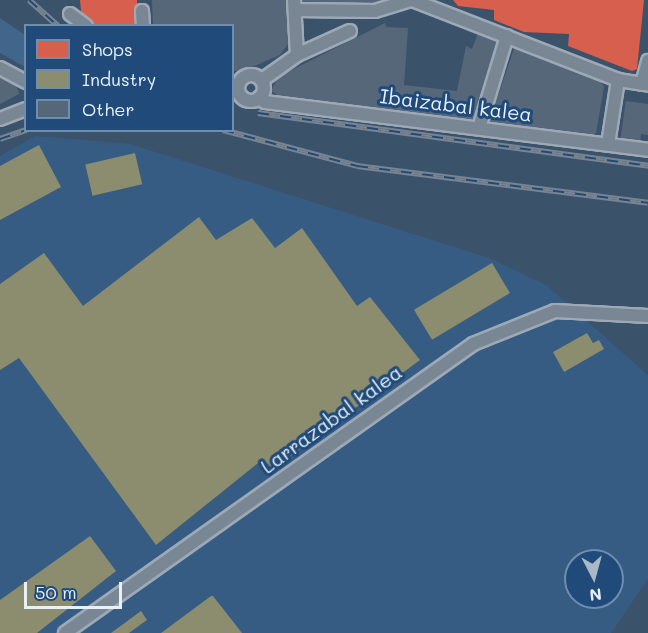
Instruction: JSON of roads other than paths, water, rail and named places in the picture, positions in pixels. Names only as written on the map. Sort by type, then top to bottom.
[{"type":"street","points":[[297,55],[295,5],[375,11],[412,0],[618,80],[645,84],[648,61]]},
{"type":"street","points":[[142,10],[142,24]]},
{"type":"street","points":[[70,14],[83,24]]},
{"type":"street","points":[[261,80],[297,55],[350,31]]},
{"type":"street","points":[[479,128],[507,36]]},
{"type":"street","points":[[0,68],[24,81]]},
{"type":"street","points":[[252,75],[261,80],[264,91],[259,98],[245,99],[236,84],[252,75]]},
{"type":"street","points":[[608,144],[618,80]]},
{"type":"street","name":"Ibaizabal kalea","points":[[259,98],[265,102],[648,150]]},
{"type":"street","points":[[0,119],[21,111]]},
{"type":"street","name":"Larrazabal kalea","points":[[65,633],[473,344],[555,311],[648,316]]},
{"type":"railway","points":[[29,0],[56,24]]},
{"type":"railway","points":[[258,113],[648,166]]},
{"type":"railway","points":[[0,139],[24,131]]},
{"type":"railway","points":[[230,132],[357,166],[648,203]]}]
